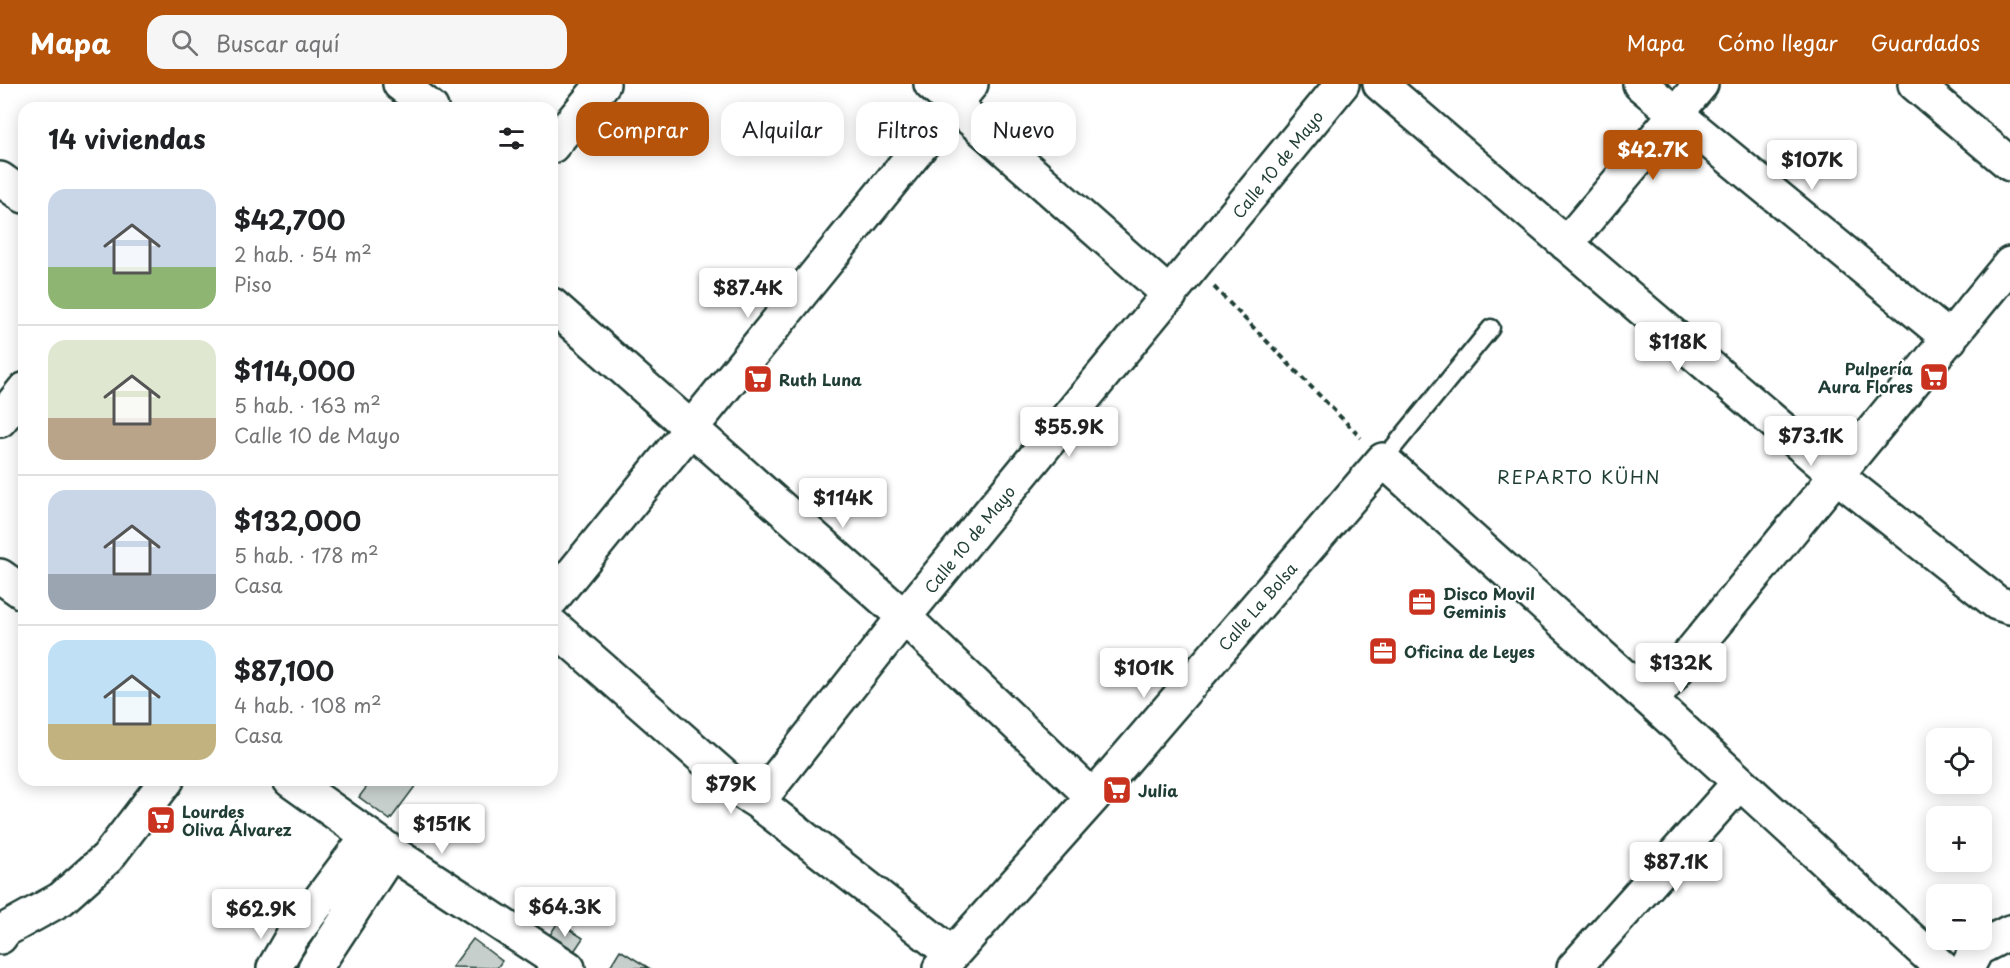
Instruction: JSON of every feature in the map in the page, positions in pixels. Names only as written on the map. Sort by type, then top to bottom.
[{"type":"street","points":[[400,84],[423,102]]},
{"type":"street","points":[[558,139],[603,84]]},
{"type":"street","name":"Calle 10 de Mayo","points":[[758,802],[904,617],[1342,84]]},
{"type":"street","points":[[1380,84],[1838,476],[1997,603],[2010,607]]},
{"type":"street","points":[[1640,84],[1950,339]]},
{"type":"street","points":[[1566,244],[1701,84]]},
{"type":"street","points":[[1915,84],[2010,164]]},
{"type":"street","points":[[558,592],[691,429],[953,91],[1170,295]]},
{"type":"street","points":[[0,179],[18,192]]},
{"type":"street","points":[[1651,701],[2010,264]]},
{"type":"street","points":[[558,310],[904,617],[1093,797]]},
{"type":"street","points":[[0,420],[18,398]]},
{"type":"street","points":[[1383,460],[1651,701],[1942,968]]},
{"type":"street","name":"Calle La Bolsa","points":[[946,961],[1093,797],[1383,460]]},
{"type":"street","points":[[0,576],[18,589]]},
{"type":"street","points":[[558,630],[742,792],[758,802],[946,961]]},
{"type":"street","points":[[1574,968],[1739,783]]},
{"type":"street","points":[[0,937],[5,930],[61,899],[107,858],[162,786]]},
{"type":"street","points":[[298,786],[380,844],[568,968]]},
{"type":"street","points":[[274,968],[292,937],[380,844]]},
{"type":"street","points":[[315,968],[380,844]]},
{"type":"street","points":[[1967,968],[1977,949],[2010,932]]},
{"type":"lane","points":[[1383,460],[1491,328]]},
{"type":"path","points":[[1193,266],[1383,460]]},
{"type":"building","points":[[367,786],[415,786],[390,820],[359,797]]},
{"type":"building","points":[[558,922],[583,938],[573,953],[548,938]]},
{"type":"building","points":[[473,939],[502,961],[497,968],[452,967]]},
{"type":"building","points":[[620,950],[649,968],[609,968]]},
{"type":"place","name":"Pulpería Aura Flores","points":[[1934,377]]},
{"type":"place","name":"Ruth Luna","points":[[758,379]]},
{"type":"place","name":"Disco Movil Geminis","points":[[1422,602]]},
{"type":"place","name":"Oficina de Leyes","points":[[1383,651]]},
{"type":"place","name":"Julia","points":[[1117,790]]},
{"type":"place","name":"Lourdes Oliva Álvarez","points":[[161,820]]},
{"type":"district","name":"REPARTO KÜHN","points":[[1579,476]]}]
